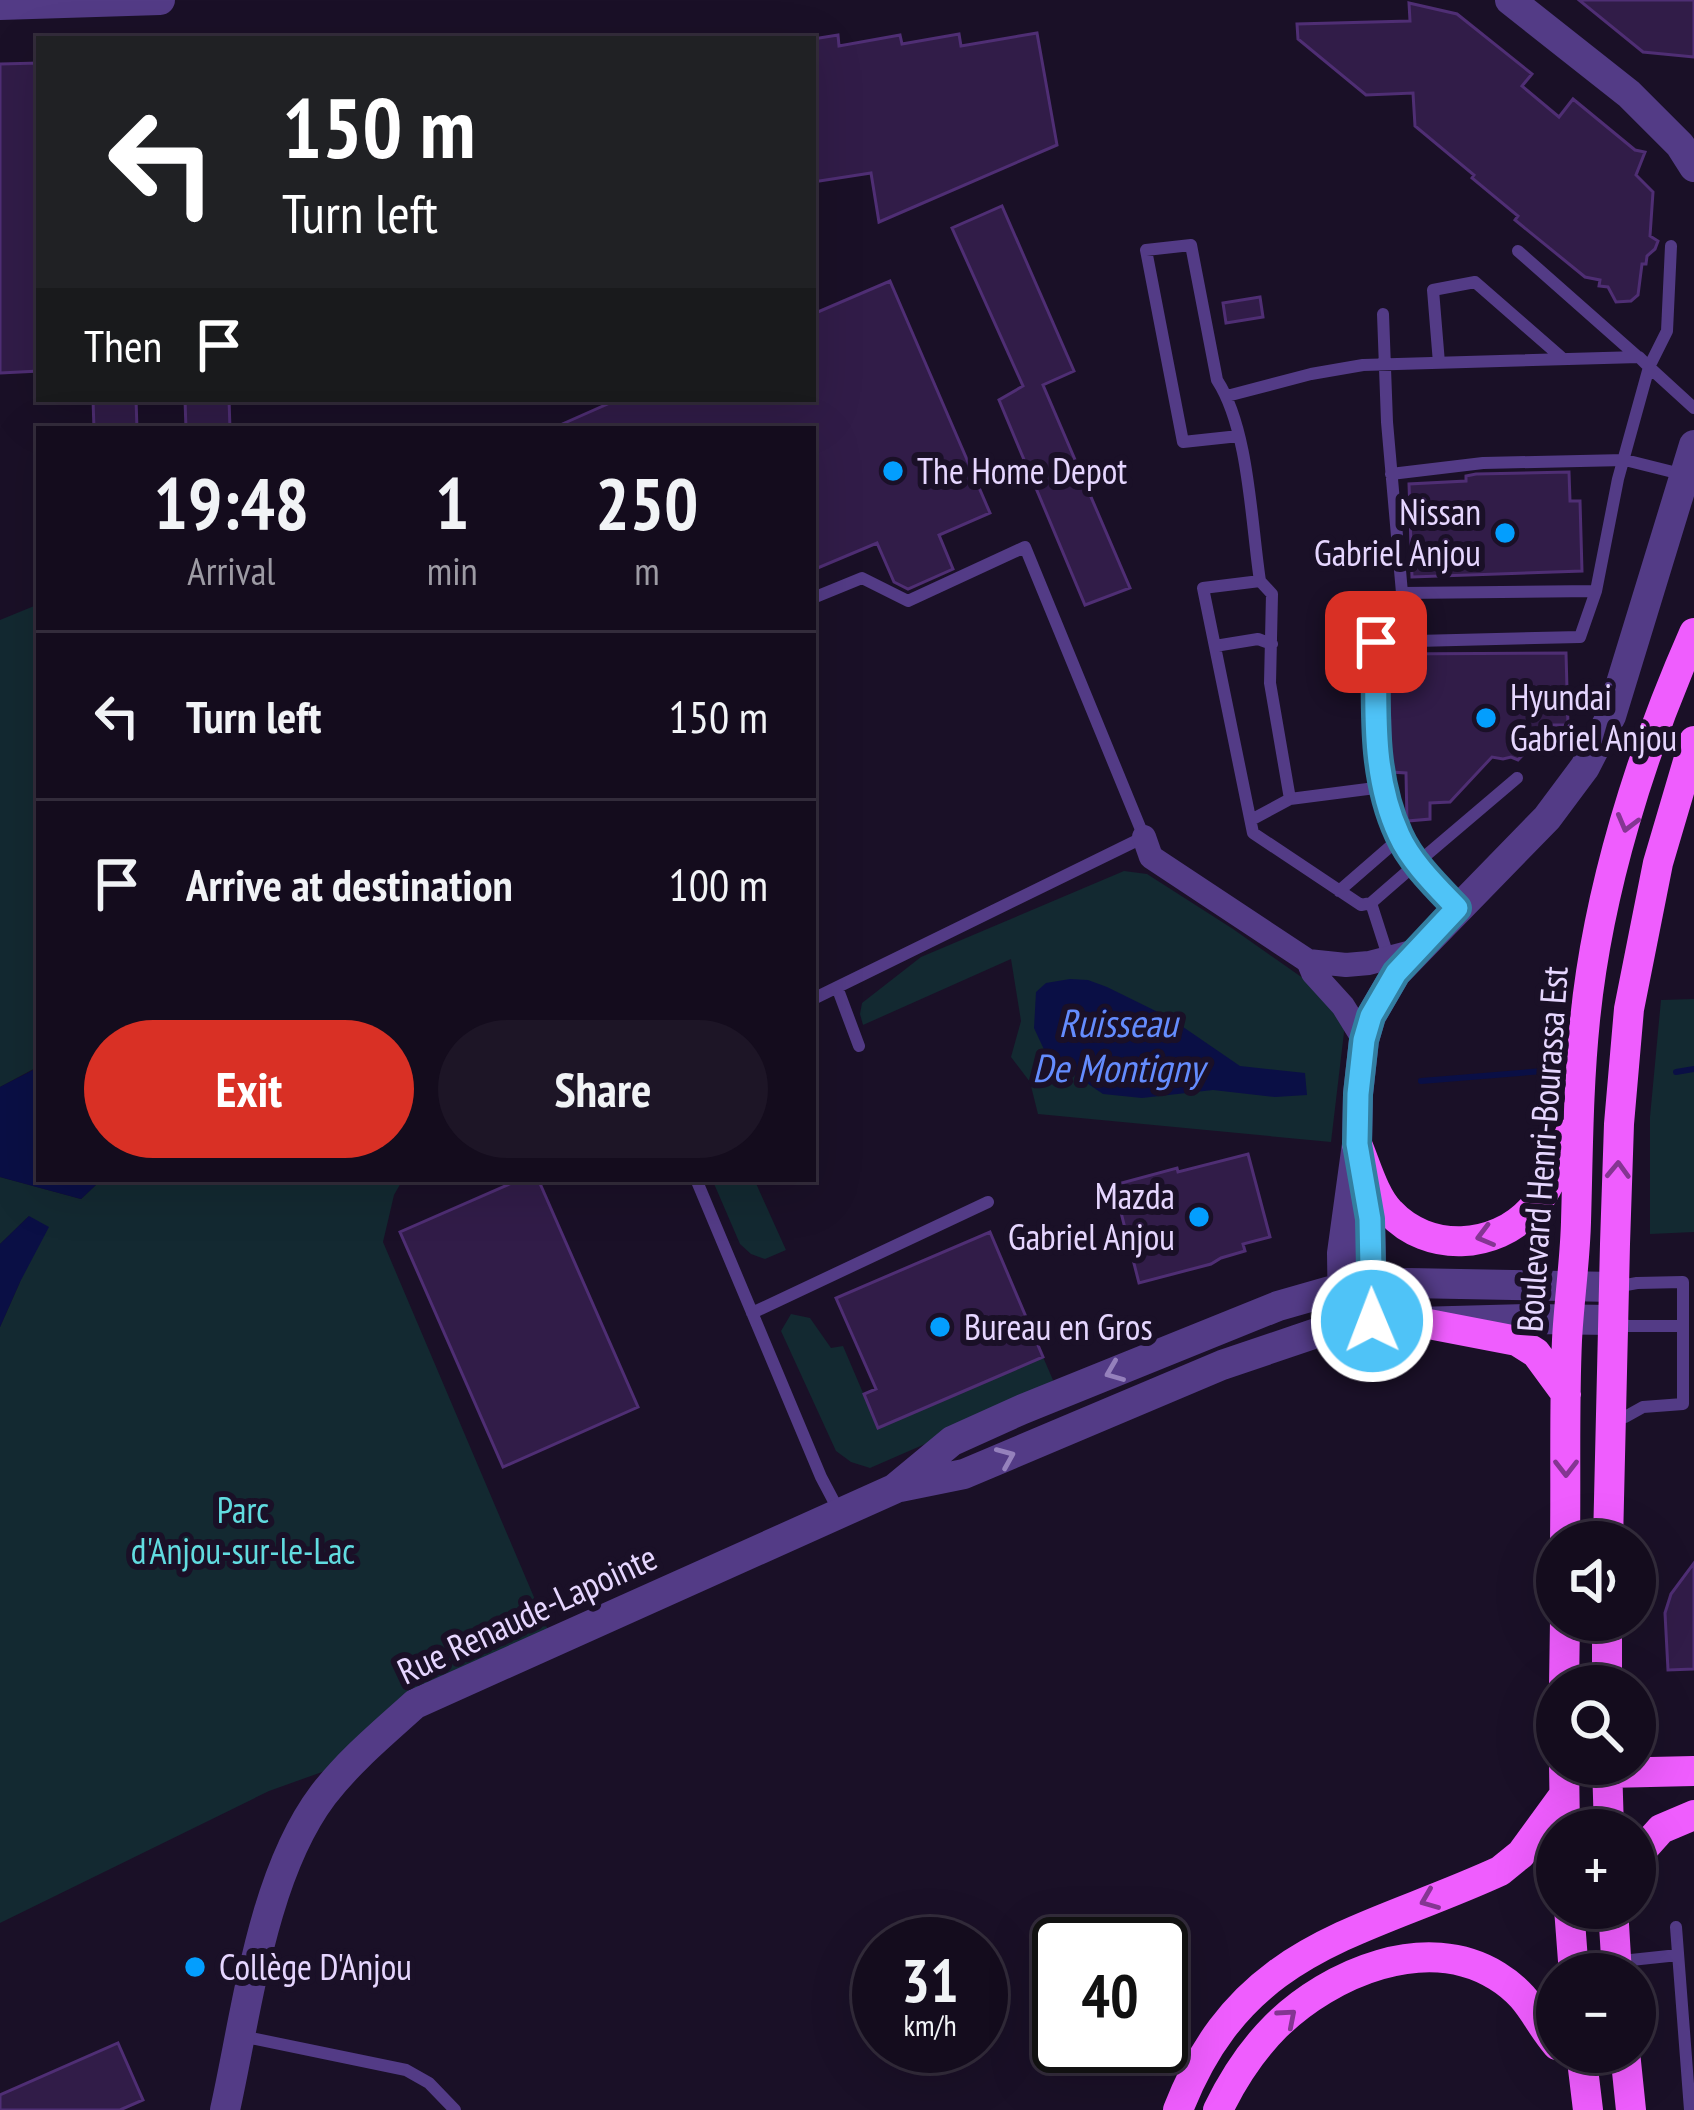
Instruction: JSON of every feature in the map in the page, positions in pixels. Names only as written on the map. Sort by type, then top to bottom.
[{"type":"main road","name":"Boulevard Henri-Bourassa Est","points":[[1565,1521],[1569,1286],[1585,1019],[1603,912],[1644,763],[1694,634]]},
{"type":"main road","name":"Boulevard Henri-Bourassa Est","points":[[1609,1521],[1619,1124],[1629,1009],[1663,844],[1694,741]]},
{"type":"main road","points":[[1357,1144],[1386,1209],[1411,1231],[1442,1242],[1476,1240],[1511,1228],[1534,1207],[1552,1178],[1577,1116]]},
{"type":"main road","points":[[1413,1321],[1516,1341],[1536,1353],[1567,1394]]},
{"type":"main road","points":[[1656,1770],[1694,1771]]},
{"type":"main road","points":[[1178,2110],[1209,2048],[1234,2013],[1265,1983],[1315,1948],[1500,1870],[1521,1854],[1561,1785]]},
{"type":"main road","points":[[1656,1835],[1694,1815]]},
{"type":"main road","points":[[1218,2110],[1244,2064],[1296,2009],[1356,1973],[1397,1960],[1434,1957],[1470,1963],[1526,1999],[1536,2014]]},
{"type":"main road","points":[[1584,2073],[1588,2110]]},
{"type":"main road","points":[[1627,2073],[1631,2110]]},
{"type":"street","points":[[0,5],[160,0]]},
{"type":"street","points":[[1510,0],[1629,94],[1680,145],[1694,167]]},
{"type":"street","points":[[1144,837],[1151,856],[1308,961],[1346,965],[1402,954],[1457,908],[1547,818],[1586,767],[1611,716],[1694,445]]},
{"type":"street","points":[[1358,1323],[1345,1219],[1357,1144],[1364,1040],[1402,954]]},
{"type":"street","points":[[1308,961],[1312,973],[1343,1006],[1364,1040]]},
{"type":"street","name":"Rue Renaude-Lapointe","points":[[894,1489],[952,1441],[1278,1306],[1357,1287],[1437,1283],[1614,1287]]},
{"type":"street","name":"Rue Renaude-Lapointe","points":[[225,2110],[268,1914],[296,1838],[320,1798],[350,1762],[415,1704],[894,1489],[964,1474],[1222,1365],[1358,1323],[1612,1320]]},
{"type":"lane","points":[[1239,436],[1183,442],[1145,250],[1191,245],[1217,380],[1239,436],[1260,580],[1272,594],[1270,683],[1290,799]]},
{"type":"lane","points":[[1457,908],[1400,838],[1383,787],[1377,750],[1376,642],[1580,637],[1596,591],[1644,362],[1667,332],[1671,246]]},
{"type":"lane","points":[[1518,251],[1694,407]]},
{"type":"lane","points":[[1438,363],[1432,290],[1475,282],[1562,358]]},
{"type":"lane","points":[[1383,314],[1402,641]]},
{"type":"lane","points":[[1227,396],[1363,365],[1562,358],[1644,362]]},
{"type":"lane","points":[[1391,474],[1483,463],[1625,460],[1685,475]]},
{"type":"lane","points":[[816,597],[862,578],[908,601],[1024,547],[1144,837],[816,998]]},
{"type":"lane","points":[[1260,580],[1203,588],[1253,833],[1361,905],[1371,903],[1517,778]]},
{"type":"lane","points":[[1402,592],[1596,591]]},
{"type":"lane","points":[[1215,646],[1258,640],[1272,644]]},
{"type":"lane","points":[[1251,820],[1290,799],[1383,787]]},
{"type":"lane","points":[[1339,891],[1400,838]]},
{"type":"lane","points":[[1371,903],[1402,954]]},
{"type":"lane","points":[[837,987],[859,1046]]},
{"type":"lane","points":[[697,1182],[840,1514]]},
{"type":"lane","points":[[752,1313],[988,1202]]},
{"type":"lane","points":[[1611,1418],[1625,1417],[1643,1407],[1683,1404],[1683,1282],[1614,1287]]},
{"type":"lane","points":[[1612,1320],[1628,1326],[1683,1326]]},
{"type":"lane","points":[[1210,1333],[1222,1365]]},
{"type":"lane","points":[[1676,1927],[1690,2110]]},
{"type":"lane","points":[[1656,1960],[1678,1955]]},
{"type":"lane","points":[[241,2036],[406,2070],[429,2083],[455,2110]]},
{"type":"green space","points":[[36,605],[36,1068],[0,1087],[0,620]]},
{"type":"green space","points":[[1124,871],[1147,874],[1327,995],[1345,1024],[1331,1142],[1038,1114],[1030,1082],[1011,1057],[1021,1021],[1011,959],[863,1025],[862,1003],[921,957]]},
{"type":"green space","points":[[1694,999],[1694,1232],[1650,1234],[1650,1117],[1661,1000]]},
{"type":"green space","name":"Parc d'Anjou-sur-le-Lac","points":[[0,1177],[81,1199],[102,1182],[401,1182],[383,1242],[553,1642],[415,1704],[350,1762],[269,1791],[0,1923],[0,1327],[20,1282],[29,1216],[0,1244]]},
{"type":"green space","points":[[713,1182],[755,1182],[786,1250],[765,1259],[740,1244]]},
{"type":"green space","points":[[791,1314],[810,1318],[831,1348],[843,1346],[878,1428],[1043,1357],[1056,1387],[870,1468],[836,1451],[781,1331]]},
{"type":"water","name":"Ruisseau De Montigny","points":[[1070,979],[1107,987],[1170,1018],[1240,1066],[1305,1073],[1307,1095],[1275,1097],[1213,1090],[1142,1098],[1103,1094],[1047,1056],[1034,1028],[1036,992],[1046,983]]},
{"type":"water","points":[[36,1069],[36,1182],[97,1182],[81,1199],[0,1177],[0,1087]]},
{"type":"water","points":[[29,1216],[49,1227],[0,1327],[0,1244]]},
{"type":"building","points":[[1579,0],[1694,0],[1694,57],[1643,52]]},
{"type":"building","points":[[1409,3],[1457,14],[1532,74],[1522,86],[1559,117],[1573,99],[1635,150],[1645,152],[1636,175],[1653,192],[1650,236],[1658,241],[1642,264],[1638,295],[1631,301],[1616,302],[1608,287],[1599,286],[1600,280],[1585,277],[1515,220],[1518,216],[1415,126],[1413,93],[1366,95],[1298,39],[1297,24],[1410,21]]},
{"type":"building","points":[[1037,33],[1057,145],[879,222],[871,173],[816,182],[816,39],[838,35],[839,46],[900,35],[902,44],[959,34],[961,46]]},
{"type":"building","points":[[36,63],[36,371],[0,373],[0,64]]},
{"type":"building","points":[[1002,206],[1074,371],[1043,385],[1130,588],[1085,605],[999,400],[1023,386],[952,228]]},
{"type":"building","name":"The Home Depot","points":[[890,281],[990,513],[939,535],[953,569],[908,589],[894,582],[877,543],[816,569],[816,426],[558,426],[612,402],[816,402],[816,313]]},
{"type":"building","points":[[1260,297],[1263,317],[1226,323],[1223,303]]},
{"type":"building","points":[[93,402],[136,402],[137,426],[94,426]]},
{"type":"building","points":[[185,402],[229,402],[230,426],[186,426]]},
{"type":"building","points":[[1569,472],[1570,501],[1580,501],[1582,571],[1412,577],[1409,484],[1466,481],[1466,476],[1476,474]]},
{"type":"building","points":[[1566,653],[1568,725],[1551,725],[1518,760],[1492,757],[1450,802],[1430,803],[1430,819],[1407,821],[1406,773],[1391,772],[1388,654]]},
{"type":"building","points":[[1248,1154],[1270,1237],[1243,1244],[1245,1251],[1211,1264],[1139,1283],[1114,1185]]},
{"type":"building","points":[[514,1182],[539,1182],[638,1407],[503,1467],[400,1232]]},
{"type":"building","name":"Bureau en Gros","points":[[990,1232],[1043,1357],[878,1428],[864,1394],[876,1389],[836,1298]]},
{"type":"building","points":[[1694,1563],[1694,1669],[1668,1670],[1665,1613],[1671,1594]]},
{"type":"building","points":[[118,2043],[143,2100],[120,2110],[0,2110],[0,2095]]},
{"type":"waterway","name":"Ruisseau De Montigny","points":[[1676,1072],[1694,1069]]},
{"type":"waterway","name":"Ruisseau De Montigny","points":[[1421,1081],[1543,1071]]},
{"type":"place","name":"The Home Depot","points":[[893,471]]},
{"type":"place","name":"Nissan Gabriel Anjou","points":[[1505,533]]},
{"type":"place","name":"Hyundai Gabriel Anjou","points":[[1486,718]]},
{"type":"place","name":"Mazda Gabriel Anjou","points":[[1199,1217]]},
{"type":"place","name":"Bureau en Gros","points":[[940,1327]]},
{"type":"place","name":"Collège D'Anjou","points":[[195,1967]]},
{"type":"route","points":[[1372,1321],[1370,1219],[1357,1144],[1364,1040],[1371,1016],[1396,973],[1457,908],[1400,838],[1383,787],[1377,750],[1376,642]]}]
